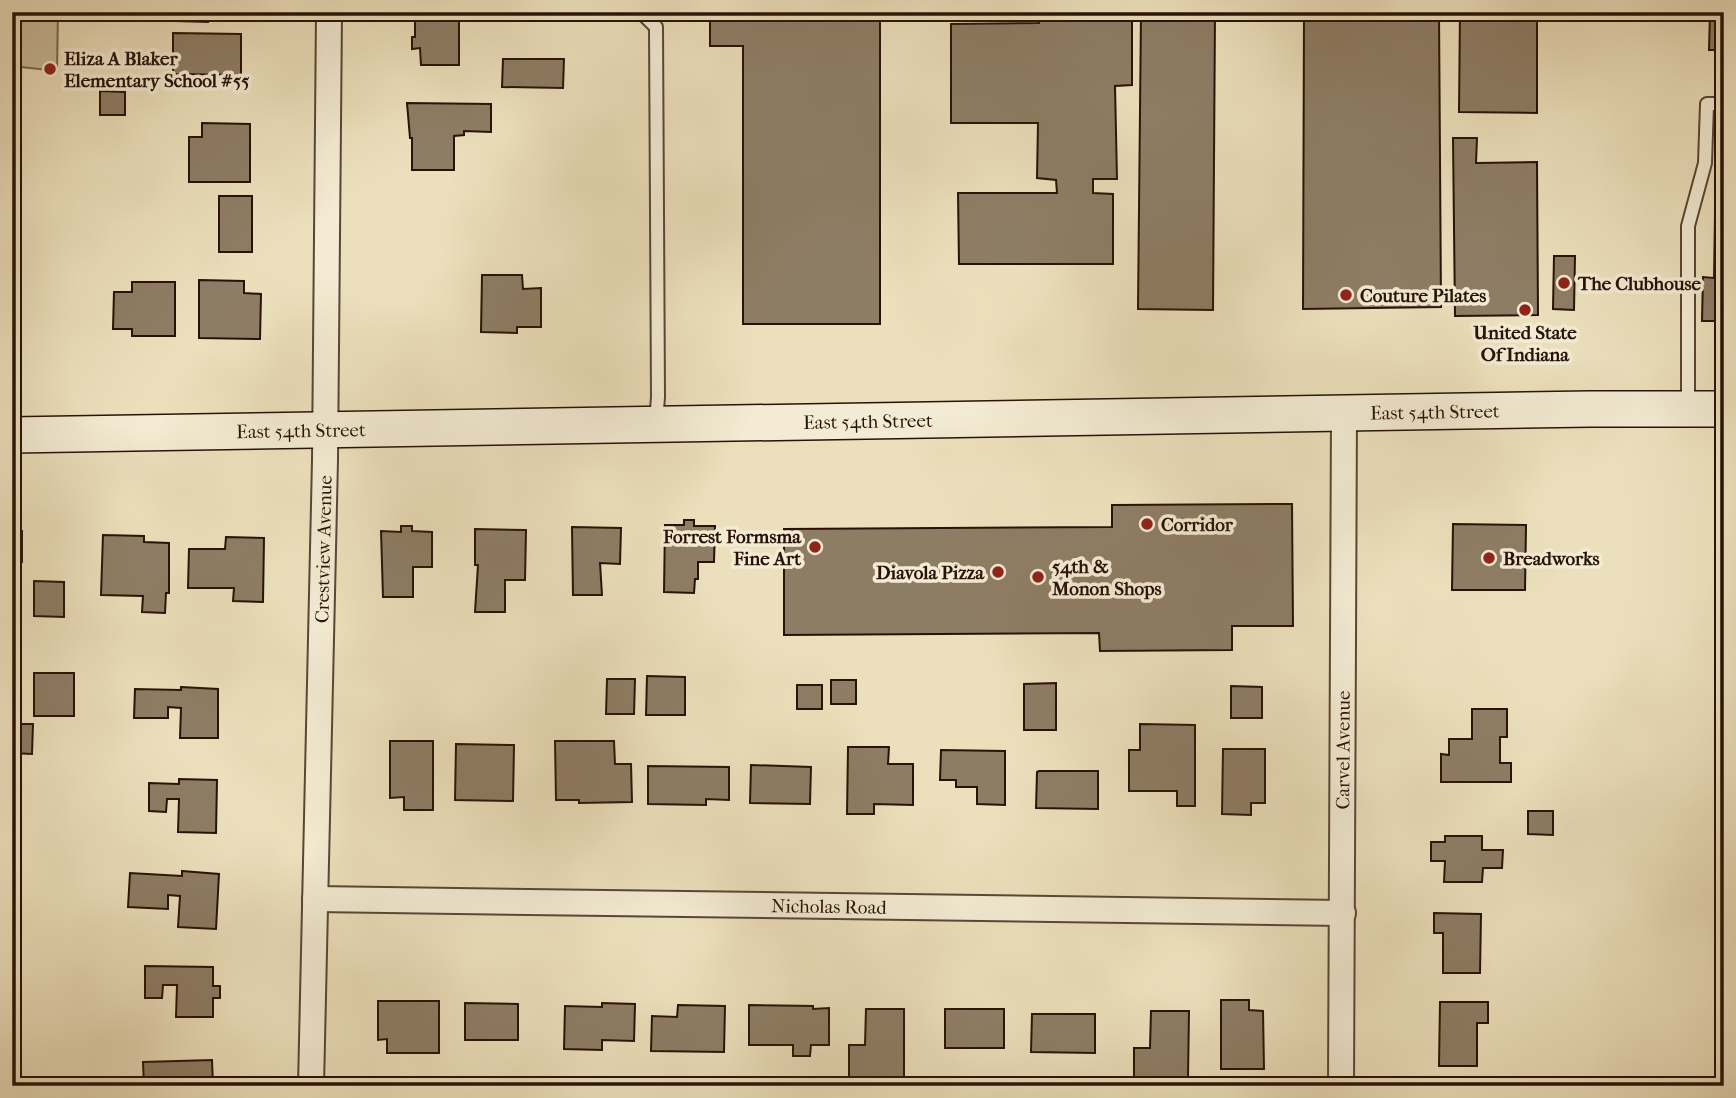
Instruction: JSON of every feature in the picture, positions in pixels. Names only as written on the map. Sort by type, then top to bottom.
[{"type":"street","name":"Crestview Avenue","points":[[311,1086],[325,430],[329,12]]},
{"type":"street","name":"East 54th Street","points":[[12,435],[1724,409]]},
{"type":"street","name":"Carvel Avenue","points":[[1341,1086],[1344,413]]},
{"type":"street","name":"Nicholas Road","points":[[315,899],[1343,913]]},
{"type":"lane","points":[[641,12],[656,27],[659,397],[656,425]]},
{"type":"lane","points":[[1688,409],[1688,226],[1705,163],[1707,104],[1724,104]]},
{"type":"shaded area","points":[[12,12],[58,12],[57,71],[12,66]]},
{"type":"building","points":[[175,12],[208,12],[208,22],[175,21]]},
{"type":"building","points":[[415,12],[459,12],[459,65],[421,65],[420,48],[412,49]]},
{"type":"building","points":[[710,12],[880,12],[880,324],[743,324],[743,46],[710,46]]},
{"type":"building","points":[[1039,12],[1132,12],[1132,85],[1115,86],[1117,179],[1093,179],[1093,193],[1113,194],[1113,264],[959,264],[958,193],[1057,193],[1056,180],[1037,178],[1038,123],[951,123],[951,24],[1039,23]]},
{"type":"building","points":[[1141,12],[1215,12],[1213,310],[1138,309]]},
{"type":"building","points":[[1304,12],[1439,12],[1441,307],[1303,309]]},
{"type":"building","points":[[1460,12],[1537,12],[1537,113],[1459,112]]},
{"type":"building","points":[[1710,12],[1724,12],[1724,50],[1709,50]]},
{"type":"building","points":[[173,33],[241,34],[241,75],[173,74]]},
{"type":"building","points":[[503,59],[564,59],[563,88],[502,87]]},
{"type":"building","points":[[100,91],[125,92],[125,115],[100,115]]},
{"type":"building","points":[[407,103],[491,104],[491,132],[464,131],[464,135],[454,136],[454,170],[412,170],[412,138]]},
{"type":"building","points":[[202,123],[250,124],[250,182],[189,182],[189,137],[202,137]]},
{"type":"building","points":[[1453,138],[1477,138],[1476,163],[1537,162],[1538,315],[1455,316]]},
{"type":"building","points":[[219,196],[252,196],[252,252],[219,252]]},
{"type":"building","points":[[12,216],[18,216],[17,261],[12,261]]},
{"type":"building","points":[[1715,216],[1724,216],[1724,321],[1702,321],[1703,277],[1714,278]]},
{"type":"building","name":"The Clubhouse","points":[[1554,256],[1575,256],[1574,310],[1553,309]]},
{"type":"building","points":[[482,275],[522,275],[523,289],[541,288],[541,327],[517,327],[517,333],[481,332]]},
{"type":"building","points":[[199,280],[244,281],[244,293],[261,294],[260,339],[199,338]]},
{"type":"building","points":[[132,282],[175,282],[175,336],[132,336],[132,329],[113,329],[114,292],[132,292]]},
{"type":"building","points":[[1720,451],[1724,451],[1724,500],[1720,500]]},
{"type":"building","name":"54th & Monon Shops","points":[[1292,504],[1293,626],[1232,626],[1232,650],[1100,651],[1099,633],[784,635],[784,529],[1112,527],[1112,505]]},
{"type":"building","points":[[684,520],[694,520],[694,526],[715,526],[714,562],[698,562],[698,579],[695,579],[694,593],[664,592],[665,525],[684,525]]},
{"type":"building","name":"Breadworks","points":[[1453,524],[1526,525],[1525,590],[1452,590]]},
{"type":"building","points":[[401,526],[412,526],[412,531],[432,532],[432,567],[413,567],[413,597],[383,597],[381,531],[401,532]]},
{"type":"building","points":[[572,527],[621,528],[620,564],[600,563],[602,595],[573,595]]},
{"type":"building","points":[[475,529],[526,530],[525,580],[505,580],[505,612],[475,612],[478,565],[475,565]]},
{"type":"building","points":[[12,531],[22,531],[22,562],[12,561]]},
{"type":"building","points":[[103,535],[144,536],[144,542],[169,543],[169,593],[166,593],[165,613],[142,612],[143,596],[101,595]]},
{"type":"building","points":[[226,537],[264,538],[263,602],[233,601],[234,588],[188,588],[189,549],[225,549]]},
{"type":"building","points":[[34,581],[64,582],[64,617],[34,616]]},
{"type":"building","points":[[34,673],[74,673],[74,716],[34,716]]},
{"type":"building","points":[[647,676],[685,677],[685,715],[646,715]]},
{"type":"building","points":[[607,679],[635,679],[634,714],[606,714]]},
{"type":"building","points":[[831,680],[856,680],[856,704],[831,704]]},
{"type":"building","points":[[1056,683],[1056,730],[1024,730],[1024,684]]},
{"type":"building","points":[[797,685],[822,685],[822,709],[797,709]]},
{"type":"building","points":[[1231,686],[1262,687],[1262,718],[1231,718]]},
{"type":"building","points":[[181,687],[218,689],[218,738],[180,738],[181,708],[168,707],[168,718],[134,718],[135,689],[181,690]]},
{"type":"building","points":[[1472,709],[1507,709],[1507,737],[1500,737],[1500,763],[1511,763],[1511,782],[1441,782],[1441,754],[1449,755],[1449,739],[1472,739]]},
{"type":"building","points":[[12,724],[33,724],[32,754],[12,753]]},
{"type":"building","points":[[1140,724],[1195,725],[1195,806],[1177,806],[1177,791],[1129,791],[1129,750],[1140,750]]},
{"type":"building","points":[[390,741],[433,741],[433,810],[404,810],[404,797],[390,798]]},
{"type":"building","points":[[555,741],[614,741],[615,764],[631,764],[632,802],[579,803],[579,800],[556,800]]},
{"type":"building","points":[[456,744],[514,745],[513,801],[455,800]]},
{"type":"building","points":[[848,747],[889,747],[888,764],[913,764],[913,805],[874,804],[874,814],[847,814]]},
{"type":"building","points":[[1223,749],[1265,749],[1265,803],[1251,803],[1251,815],[1222,814]]},
{"type":"building","points":[[941,750],[1005,751],[1005,805],[977,804],[977,787],[956,787],[956,780],[940,780]]},
{"type":"building","points":[[751,765],[811,767],[810,804],[750,803]]},
{"type":"building","points":[[648,766],[729,767],[729,800],[706,799],[706,805],[648,804]]},
{"type":"building","points":[[1039,771],[1098,771],[1098,809],[1036,808]]},
{"type":"building","points":[[179,779],[217,780],[216,833],[178,832],[179,799],[167,799],[166,812],[149,811],[149,783],[179,784]]},
{"type":"building","points":[[1528,811],[1553,811],[1553,835],[1528,834]]},
{"type":"building","points":[[1445,836],[1482,836],[1482,850],[1503,850],[1502,868],[1483,868],[1482,882],[1444,882],[1445,861],[1431,861],[1431,842],[1445,842]]},
{"type":"building","points":[[12,867],[18,868],[16,934],[12,934]]},
{"type":"building","points":[[182,871],[219,874],[216,929],[178,927],[180,896],[168,895],[168,909],[128,907],[130,873],[182,876]]},
{"type":"building","points":[[1434,913],[1481,914],[1480,973],[1443,973],[1443,933],[1434,933]]},
{"type":"building","points":[[145,966],[213,967],[213,986],[220,986],[220,998],[213,998],[213,1017],[176,1017],[177,985],[163,985],[162,998],[145,998]]},
{"type":"building","points":[[1221,1000],[1249,1000],[1249,1010],[1263,1011],[1264,1069],[1221,1069]]},
{"type":"building","points":[[378,1001],[439,1001],[439,1053],[387,1053],[387,1039],[378,1040]]},
{"type":"building","points":[[1440,1002],[1488,1002],[1488,1023],[1477,1023],[1477,1066],[1439,1066]]},
{"type":"building","points":[[465,1003],[518,1004],[518,1040],[465,1040]]},
{"type":"building","points":[[602,1003],[635,1004],[634,1041],[602,1040],[602,1050],[564,1049],[565,1006],[602,1007]]},
{"type":"building","points":[[678,1005],[725,1006],[724,1052],[651,1051],[652,1016],[677,1017]]},
{"type":"building","points":[[749,1005],[829,1008],[829,1045],[811,1045],[810,1056],[793,1056],[793,1045],[749,1045]]},
{"type":"building","points":[[866,1009],[904,1009],[904,1079],[849,1079],[849,1045],[865,1045]]},
{"type":"building","points":[[945,1009],[1004,1009],[1004,1048],[945,1048]]},
{"type":"building","points":[[1151,1011],[1189,1011],[1188,1078],[1134,1077],[1134,1048],[1150,1048]]},
{"type":"building","points":[[1032,1014],[1095,1014],[1095,1053],[1031,1052]]},
{"type":"building","points":[[212,1060],[213,1086],[173,1086],[173,1080],[159,1081],[159,1086],[144,1086],[143,1062]]},
{"type":"building","points":[[804,1081],[826,1081],[826,1086],[804,1086]]},
{"type":"place","name":"Eliza A Blaker Elementary School #55","points":[[50,69]]},
{"type":"place","name":"The Clubhouse","points":[[1564,283]]},
{"type":"place","name":"Couture Pilates","points":[[1346,295]]},
{"type":"place","name":"United State Of Indiana","points":[[1525,310]]},
{"type":"place","name":"Corridor","points":[[1147,524]]},
{"type":"place","name":"Forrest Formsma Fine Art","points":[[815,547]]},
{"type":"place","name":"Breadworks","points":[[1489,558]]},
{"type":"place","name":"Diavola Pizza","points":[[998,572]]},
{"type":"place","name":"54th & Monon Shops","points":[[1038,577]]}]
